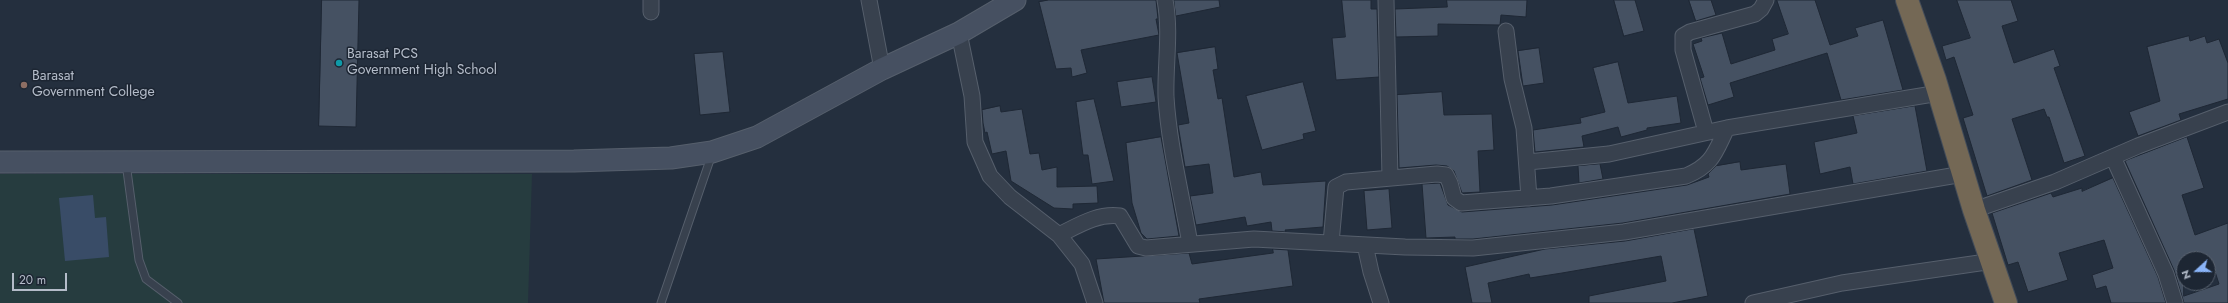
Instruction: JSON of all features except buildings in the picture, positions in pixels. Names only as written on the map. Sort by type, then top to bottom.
[{"type":"highway","points":[[1908,0],[1939,93],[1974,210],[1993,261],[2006,303]]},
{"type":"street","points":[[869,0],[882,69]]},
{"type":"street","points":[[0,162],[574,161],[671,158],[712,152],[757,137],[882,69],[959,33],[1015,0]]},
{"type":"street","points":[[1165,0],[1167,30],[1166,98],[1168,121],[1190,244]]},
{"type":"street","points":[[1386,0],[1390,178]]},
{"type":"street","points":[[1706,132],[1683,50],[1683,36],[1690,32],[1755,14],[1761,9],[1766,0]]},
{"type":"street","points":[[1506,31],[1509,59],[1524,128],[1528,162],[1529,198]]},
{"type":"street","points":[[959,33],[972,96],[975,142],[990,176],[1010,197],[1059,235],[1082,264],[1095,303]]},
{"type":"street","points":[[1528,162],[1609,154],[1727,128],[1939,93]]},
{"type":"street","points":[[1974,210],[2055,182],[2113,157],[2228,112]]},
{"type":"street","points":[[1331,242],[1336,187],[1346,182],[1437,174],[1446,175],[1454,198],[1461,203],[1529,198],[1686,176],[1702,169],[1713,156],[1727,128]]},
{"type":"street","points":[[2113,157],[2166,274],[2175,303]]},
{"type":"street","points":[[1059,235],[1098,216],[1110,215],[1120,216],[1138,246],[1146,248],[1254,239],[1436,248],[1473,248],[1624,232],[1963,174]]},
{"type":"street","points":[[1365,245],[1371,272],[1381,303]]},
{"type":"street","points":[[1753,303],[1780,300],[1842,282],[1993,261]]},
{"type":"lane","points":[[661,303],[712,152]]},
{"type":"lane","points":[[126,161],[139,260],[146,279],[178,303]]},
{"type":"green space","points":[[0,174],[532,174],[528,303],[0,303]]},
{"type":"water","points":[[93,195],[95,218],[106,217],[109,257],[65,261],[59,198]]},
{"type":"place","name":"Barasat PCS Government High School","points":[[339,63]]},
{"type":"place","name":"Barasat Government College","points":[[24,85]]}]
